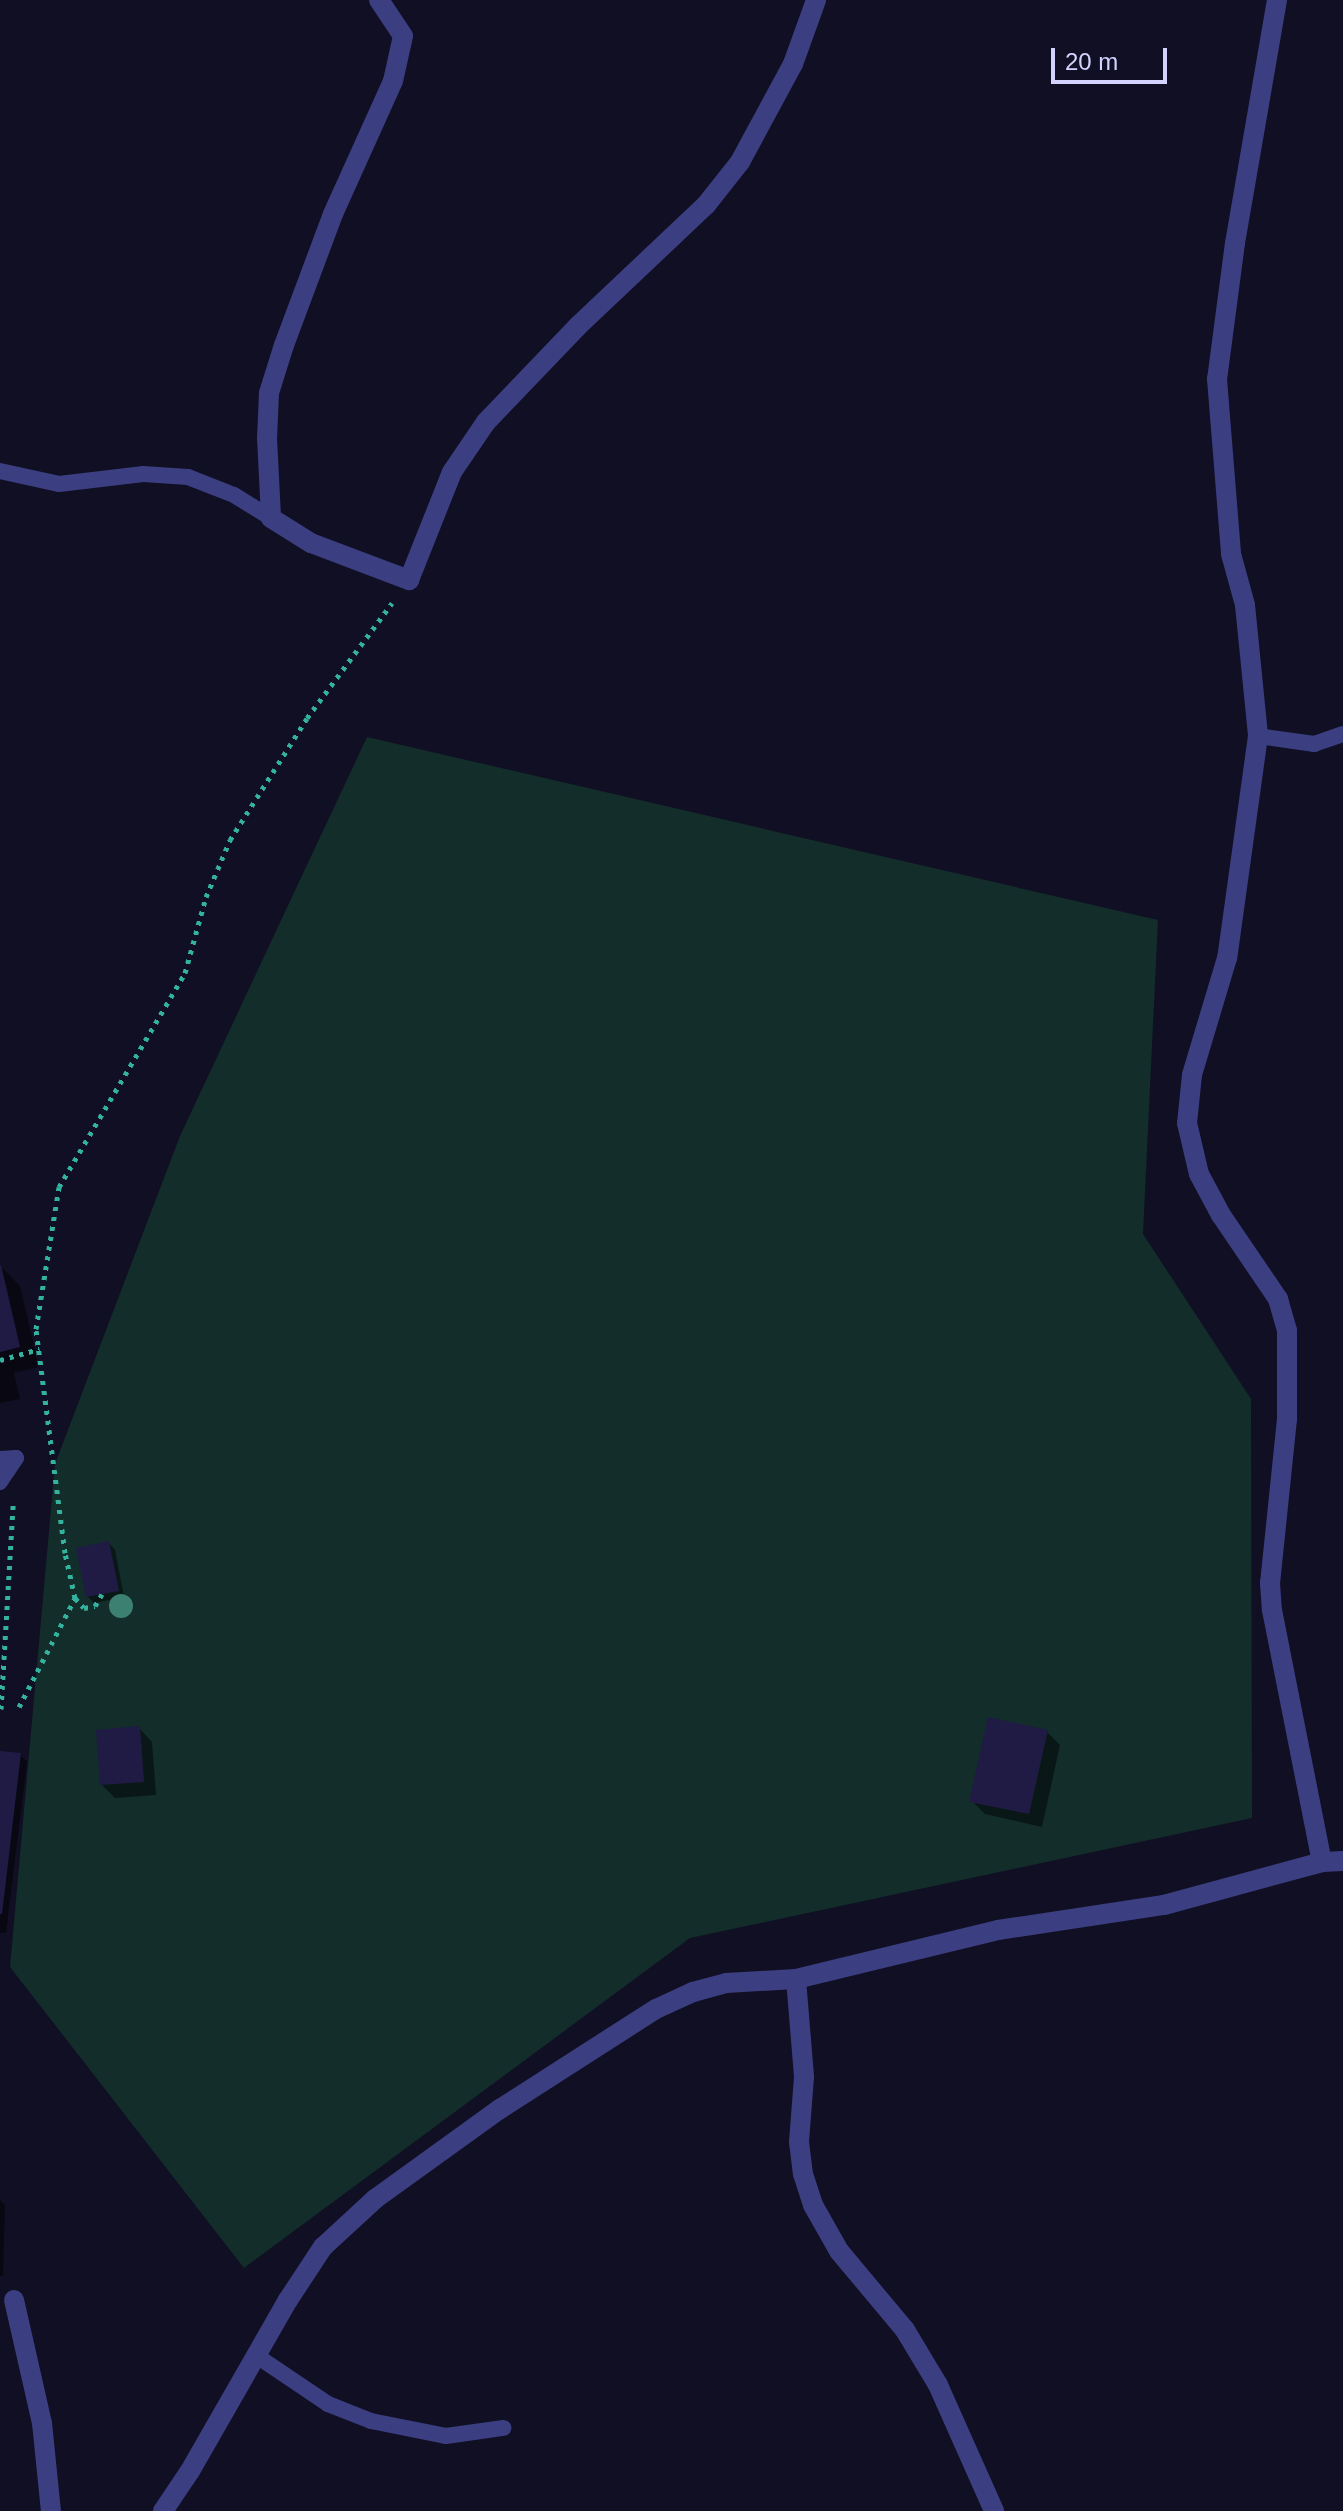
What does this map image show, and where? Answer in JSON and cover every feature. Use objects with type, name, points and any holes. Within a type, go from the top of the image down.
[{"type":"street","points":[[379,0],[403,36],[393,81],[333,214],[269,393],[267,438],[271,518],[311,543],[409,580],[452,472],[486,422],[579,325],[706,205],[740,162],[793,64],[816,0]]},
{"type":"street","points":[[1277,0],[1235,243],[1217,379],[1231,554],[1245,605],[1258,736],[1227,958],[1192,1075],[1187,1123],[1199,1174],[1221,1215],[1278,1299],[1287,1330],[1287,1419],[1271,1597],[1322,1862]]},
{"type":"street","points":[[163,2511],[323,2247],[375,2199],[500,2109],[656,2009],[693,1992],[726,1983],[796,1979],[998,1930],[1164,1905],[1322,1862],[1343,1861]]},
{"type":"street","points":[[796,1979],[804,2077],[799,2142],[803,2174],[813,2205],[839,2251],[905,2330],[938,2385],[981,2488],[994,2511]]},
{"type":"street","points":[[14,2300],[42,2423],[51,2511]]},
{"type":"lane","points":[[0,471],[59,484],[143,474],[188,477],[234,495],[271,518]]},
{"type":"lane","points":[[1258,736],[1314,744],[1343,734]]},
{"type":"lane","points":[[0,1482],[8,1459]]},
{"type":"lane","points":[[257,2356],[328,2404],[371,2421],[446,2436],[503,2428]]},
{"type":"path","points":[[102,1594],[95,1606],[84,1608],[75,1598],[65,1553],[36,1329],[59,1187],[185,973],[206,897],[230,840],[307,718],[409,580]]},
{"type":"path","points":[[0,1360],[39,1349]]},
{"type":"path","points":[[1,1709],[8,1459]]},
{"type":"path","points":[[19,1707],[75,1598]]},
{"type":"green space","points":[[367,737],[1158,920],[1143,1234],[1251,1399],[1252,1818],[690,1938],[244,2268],[10,1967],[55,1464],[180,1136]]},
{"type":"building","points":[[0,1266],[20,1347],[0,1352]]},
{"type":"building","points":[[109,1541],[119,1591],[86,1597],[76,1548]]},
{"type":"building","points":[[988,1717],[1048,1730],[1029,1814],[969,1802]]},
{"type":"building","points":[[140,1726],[144,1782],[100,1785],[96,1730]]},
{"type":"building","points":[[0,1751],[21,1753],[2,1914],[0,1914]]}]
